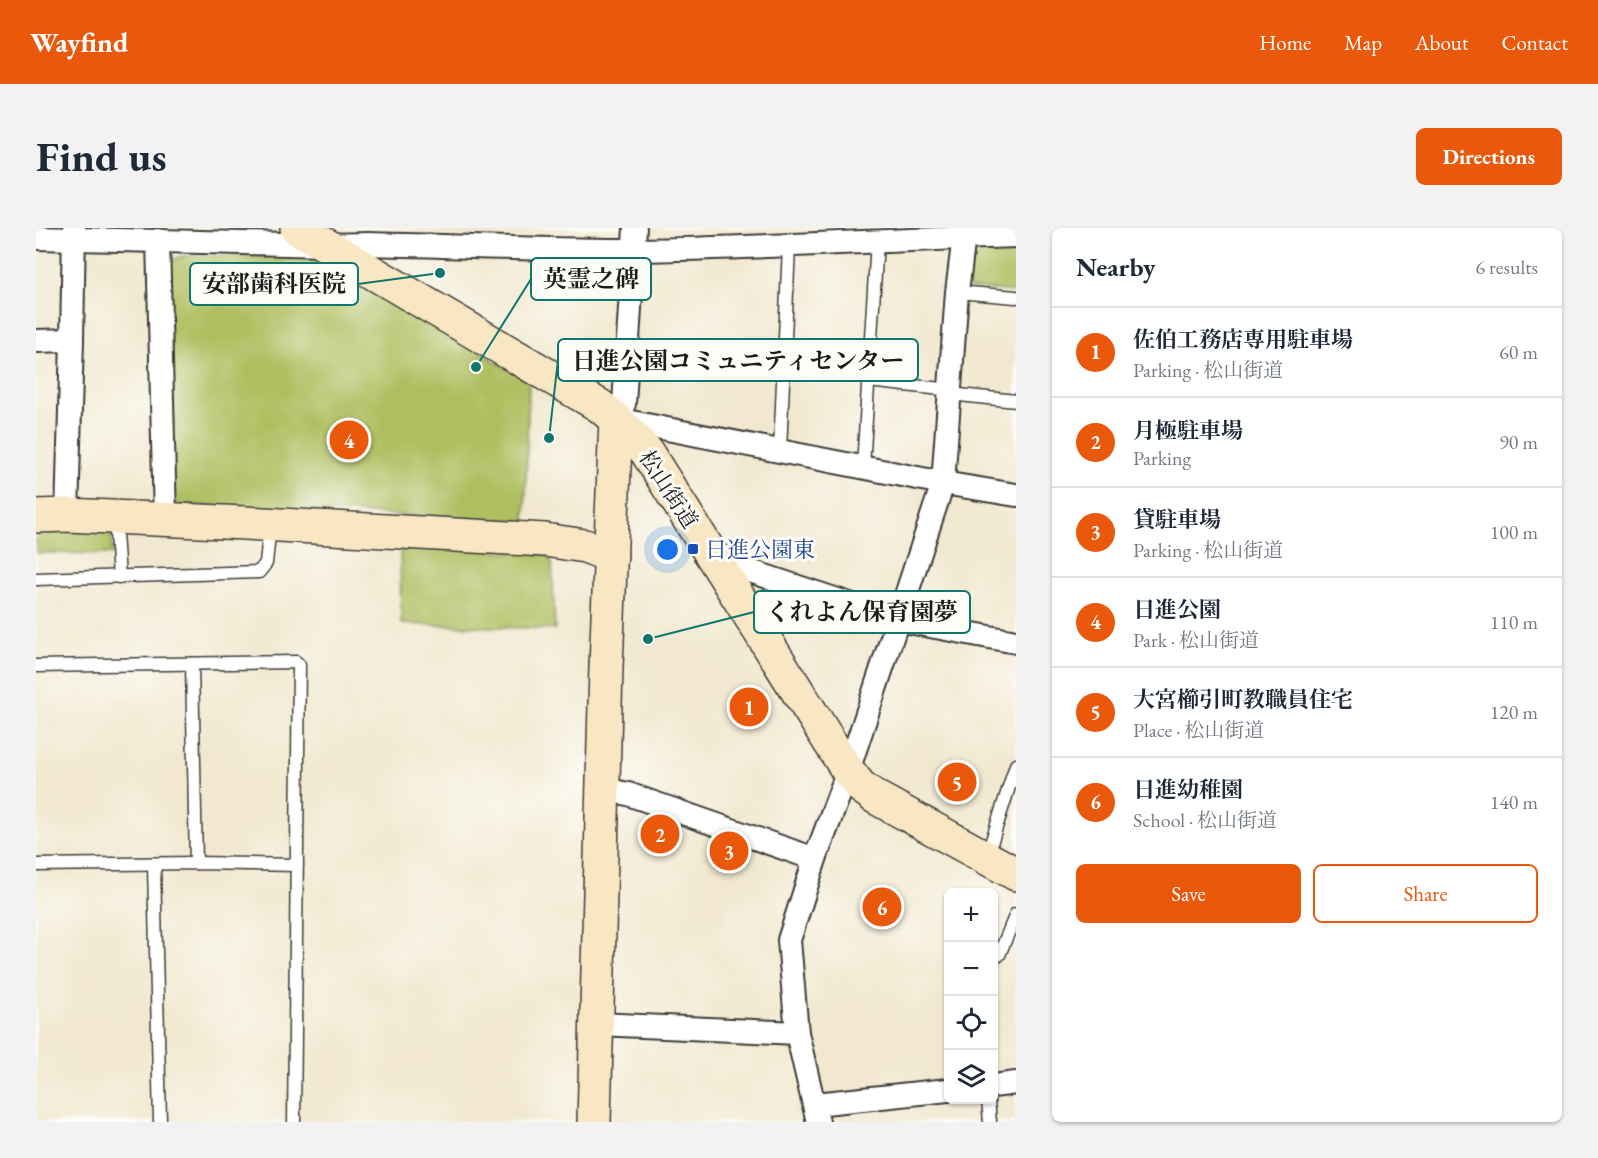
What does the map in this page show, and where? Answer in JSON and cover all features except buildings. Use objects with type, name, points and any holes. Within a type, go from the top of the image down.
[{"type":"street","name":"松山街道","points":[[297,228],[600,406],[616,419],[646,451],[848,771],[860,786],[875,797],[1016,874]]},
{"type":"street","points":[[36,238],[74,233],[158,240],[325,245],[367,236],[635,239],[789,246],[964,233],[1016,236]]},
{"type":"street","points":[[74,233],[72,340],[52,516],[270,524],[545,540],[585,546],[611,556]]},
{"type":"street","points":[[944,1091],[816,1113],[797,1033],[789,940],[944,483],[957,292],[964,233]]},
{"type":"street","points":[[594,1122],[606,668],[616,419],[624,404],[635,239]]},
{"type":"street","points":[[158,240],[165,519]]},
{"type":"street","points":[[36,341],[72,340]]},
{"type":"street","points":[[616,419],[1016,495]]},
{"type":"street","points":[[720,568],[738,567],[898,620],[1016,642]]},
{"type":"street","points":[[604,789],[628,794],[815,859]]},
{"type":"street","points":[[597,1024],[797,1033]]},
{"type":"street","points":[[998,1085],[1016,1083]]},
{"type":"lane","points":[[863,467],[877,241]]},
{"type":"lane","points":[[780,451],[789,246]]},
{"type":"lane","points":[[957,292],[1016,297]]},
{"type":"lane","points":[[784,353],[870,362]]},
{"type":"lane","points":[[868,381],[1016,401]]},
{"type":"lane","points":[[115,517],[119,577]]},
{"type":"lane","points":[[36,579],[259,573],[266,562],[270,524]]},
{"type":"lane","points":[[36,666],[296,662],[299,665],[294,1122]]},
{"type":"lane","points":[[192,664],[196,863]]},
{"type":"lane","points":[[987,857],[1016,765]]},
{"type":"lane","points":[[36,865],[196,863],[297,865]]},
{"type":"lane","points":[[154,864],[160,1122]]},
{"type":"lane","points":[[999,955],[1016,914]]},
{"type":"lane","points":[[988,1104],[990,1122]]},
{"type":"green space","points":[[1016,241],[1016,292],[968,288],[969,242]]},
{"type":"green space","points":[[181,256],[320,256],[529,381],[525,521],[179,505],[172,499],[168,263]]},
{"type":"green space","points":[[36,525],[110,525],[113,554],[36,553]]},
{"type":"green space","points":[[400,547],[545,553],[552,561],[555,629],[401,624]]},
{"type":"place","name":"安部歯科医院","points":[[440,273]]},
{"type":"place","name":"英霊之碑","points":[[476,367]]},
{"type":"place","name":"日進公園コミュニティセンター","points":[[549,438]]},
{"type":"place","name":"日進公園","points":[[349,440]]},
{"type":"place","name":"日進公園東","points":[[693,549]]},
{"type":"place","name":"くれよん保育園夢","points":[[648,639]]},
{"type":"place","name":"佐伯工務店専用駐車場","points":[[749,707]]},
{"type":"place","name":"大宮櫛引町教職員住宅","points":[[957,782]]},
{"type":"place","name":"月極駐車場","points":[[660,834]]},
{"type":"place","name":"貸駐車場","points":[[729,851]]},
{"type":"place","name":"日進幼稚園","points":[[882,907]]}]
